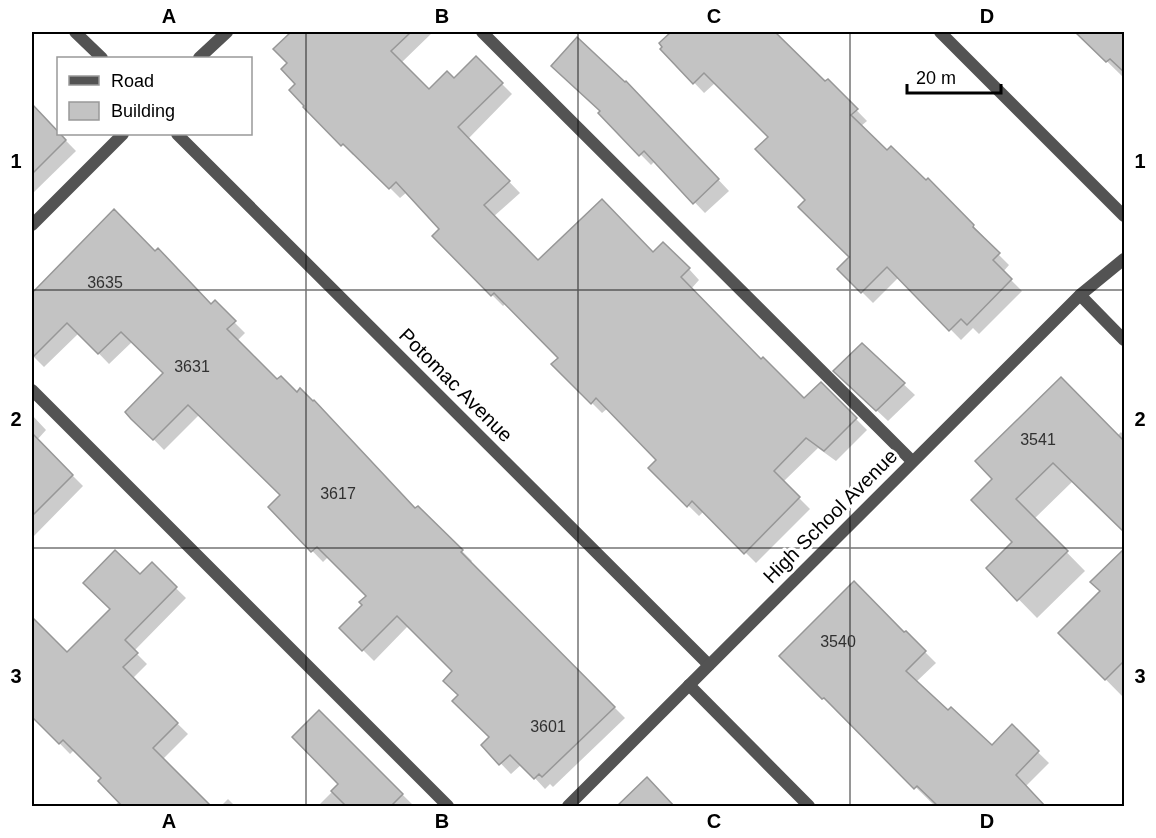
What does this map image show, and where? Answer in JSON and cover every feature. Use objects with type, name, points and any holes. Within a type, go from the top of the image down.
[{"type":"street","points":[[75,32],[101,57]]},
{"type":"street","points":[[200,57],[227,32]]},
{"type":"street","points":[[482,32],[912,461]]},
{"type":"street","points":[[940,32],[1125,216]]},
{"type":"street","points":[[32,225],[122,135]]},
{"type":"street","name":"Potomac Avenue","points":[[178,135],[709,665]]},
{"type":"street","name":"High School Avenue","points":[[568,807],[1080,295],[1125,259]]},
{"type":"street","points":[[1080,295],[1125,340]]},
{"type":"street","points":[[32,390],[448,807]]},
{"type":"street","points":[[689,685],[809,807]]},
{"type":"building","points":[[291,32],[411,32],[391,51],[429,89],[447,71],[454,78],[476,56],[503,83],[458,127],[510,181],[484,205],[538,260],[602,199],[653,252],[663,242],[690,268],[681,277],[761,359],[763,357],[804,398],[821,382],[857,418],[824,451],[806,438],[774,471],[800,497],[744,554],[692,501],[687,507],[648,468],[656,460],[596,398],[591,404],[551,364],[558,358],[494,293],[491,296],[432,236],[439,229],[396,182],[389,189],[343,144],[341,146],[303,107],[289,90],[295,84],[281,69],[287,63],[273,49]]},
{"type":"building","points":[[671,32],[775,32],[825,81],[828,79],[858,109],[851,115],[887,150],[891,146],[926,180],[928,178],[974,225],[973,227],[1000,253],[993,260],[1012,279],[967,325],[961,319],[949,331],[887,267],[861,293],[837,269],[849,257],[798,207],[805,200],[755,149],[768,137],[704,73],[693,84],[660,49],[662,47],[659,43]]},
{"type":"building","points":[[1075,32],[1125,32],[1125,73],[1110,59],[1106,62]]},
{"type":"building","points":[[577,37],[626,81],[719,179],[693,204],[644,151],[639,156],[598,113],[600,111],[551,66]]},
{"type":"building","points":[[32,104],[57,130],[57,135],[61,135],[66,140],[32,174]]},
{"type":"building","points":[[114,209],[155,251],[158,248],[211,304],[215,300],[236,321],[227,329],[277,379],[281,376],[297,392],[300,388],[314,400],[415,508],[418,506],[463,550],[461,552],[615,707],[542,777],[539,774],[534,779],[510,755],[499,765],[481,745],[489,737],[452,701],[458,695],[443,681],[452,671],[397,616],[362,651],[339,628],[362,605],[359,602],[366,596],[317,547],[311,552],[268,507],[280,495],[188,405],[153,440],[131,419],[125,412],[163,373],[121,332],[98,354],[67,323],[32,358],[32,293]]},
{"type":"building","points":[[862,343],[905,383],[876,411],[833,371]]},
{"type":"building","points":[[1061,377],[1125,442],[1125,533],[1053,463],[1016,499],[1068,551],[1017,601],[986,568],[1012,542],[971,500],[992,479],[975,461]]},
{"type":"building","points":[[32,433],[73,475],[32,516]]},
{"type":"building","points":[[1125,548],[1125,660],[1105,680],[1058,633],[1100,591],[1090,582]]},
{"type":"building","points":[[115,550],[140,574],[152,562],[177,587],[125,640],[138,653],[123,667],[178,723],[153,748],[212,807],[123,807],[98,781],[101,778],[63,740],[59,744],[32,717],[32,617],[67,652],[110,609],[83,583]]},
{"type":"building","points":[[854,581],[926,651],[906,671],[948,710],[951,707],[992,745],[1012,724],[1039,751],[1016,775],[1046,807],[939,807],[917,786],[914,789],[779,656]]},
{"type":"building","points":[[319,710],[403,794],[390,807],[347,807],[331,791],[338,784],[292,737]]},
{"type":"building","points":[[647,777],[675,807],[616,807]]}]
